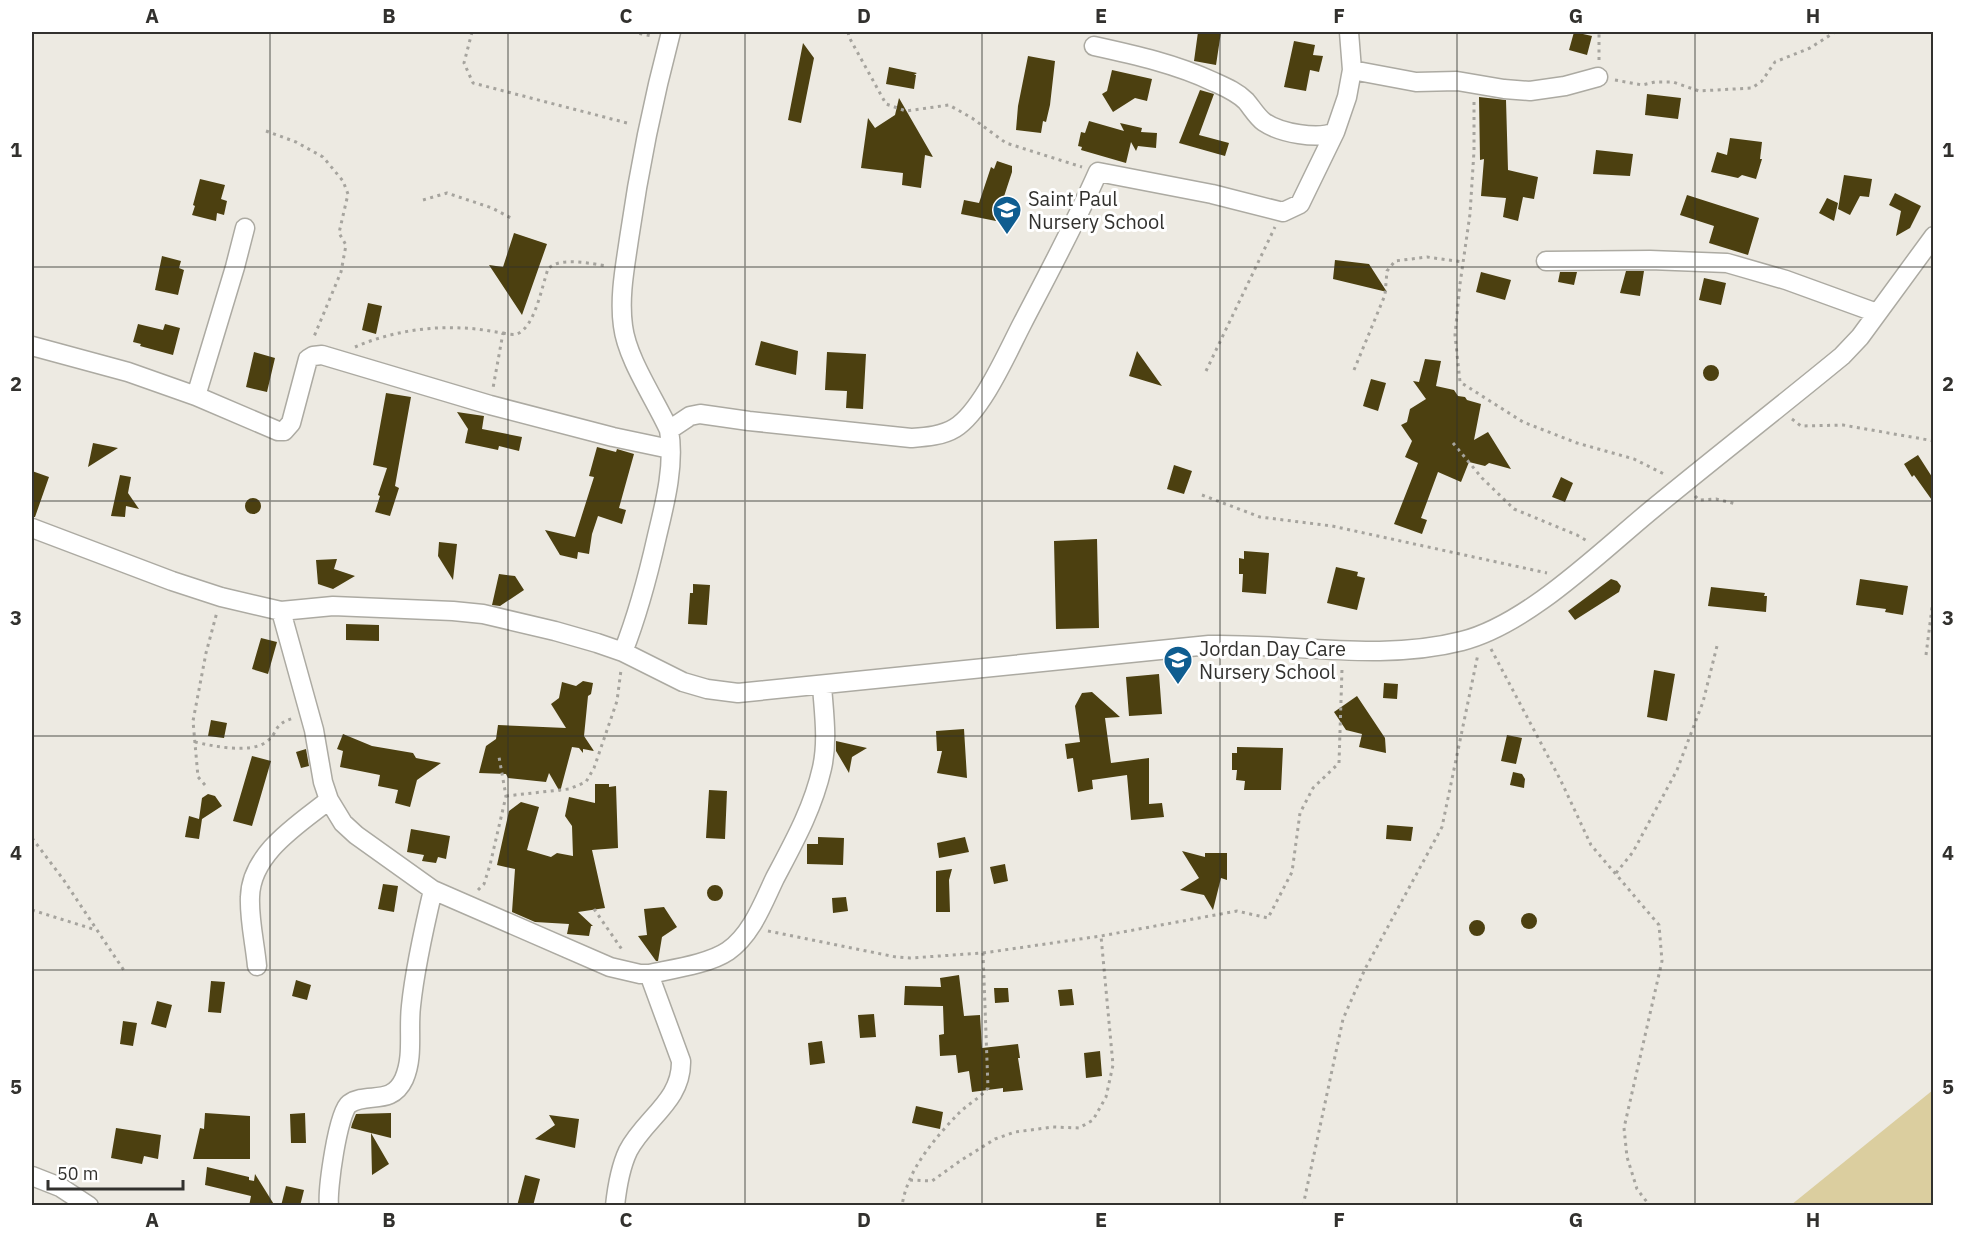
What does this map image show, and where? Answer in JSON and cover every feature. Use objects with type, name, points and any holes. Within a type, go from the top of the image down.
[{"type":"street","points":[[623,652],[646,585],[663,510],[670,449],[669,430],[630,354],[622,325],[622,302],[625,267],[648,128],[671,32]]},
{"type":"street","points":[[669,430],[690,416],[700,414],[911,438],[932,436],[954,428],[968,417],[989,385],[1062,248],[1098,172],[1212,194],[1283,212],[1300,204],[1335,132],[1347,97],[1352,70],[1349,32]]},
{"type":"street","points":[[1094,46],[1165,63],[1216,82],[1238,94],[1269,125],[1314,137],[1335,132]]},
{"type":"street","points":[[1352,70],[1416,82],[1473,82],[1504,89],[1530,91],[1565,86],[1598,77]]},
{"type":"street","points":[[196,396],[245,228]]},
{"type":"street","points":[[32,528],[221,597],[281,611],[333,606],[483,614],[555,631],[623,652],[663,673],[707,689],[738,693],[1209,645],[1248,644],[1343,650],[1417,648],[1483,635],[1533,605],[1563,583],[1842,356],[1860,337],[1934,236]]},
{"type":"street","points":[[1546,261],[1650,260],[1727,263],[1786,280],[1877,313]]},
{"type":"street","points":[[32,346],[128,372],[284,431],[291,423],[307,362],[313,356],[328,357],[490,405],[670,449]]},
{"type":"street","points":[[281,611],[329,800],[337,816],[357,835],[433,890],[610,967],[644,974],[722,955],[736,944],[750,927],[804,822],[815,794],[826,744],[822,686]]},
{"type":"street","points":[[258,966],[250,896],[255,875],[267,854],[329,800]]},
{"type":"street","points":[[329,1206],[331,1174],[343,1112],[353,1101],[382,1097],[395,1091],[404,1079],[410,1057],[410,1010],[416,967],[433,890]]},
{"type":"street","points":[[615,1206],[621,1170],[628,1152],[640,1133],[671,1097],[681,1074],[681,1061],[644,974]]},
{"type":"street","points":[[32,1176],[60,1187],[89,1206]]},
{"type":"path","points":[[472,32],[464,63],[473,83],[648,128]]},
{"type":"path","points":[[848,32],[886,104],[906,111],[949,105],[972,118],[1006,143],[1098,172]]},
{"type":"path","points":[[1599,32],[1598,77],[1642,85],[1672,82],[1699,91],[1752,88],[1762,81],[1775,62],[1810,48],[1837,32],[1862,32]]},
{"type":"path","points":[[1473,82],[1474,151],[1470,214],[1455,335],[1460,382],[1523,422],[1577,443],[1634,459],[1684,484],[1699,500],[1716,499],[1736,504]]},
{"type":"path","points":[[266,131],[296,142],[323,157],[343,182],[348,194],[339,233],[346,246],[340,272],[313,336],[313,348],[328,357],[365,342],[420,330],[460,327],[515,334],[529,322],[548,269],[555,263],[560,261],[625,267]]},
{"type":"path","points":[[423,200],[447,194],[492,208],[511,218]]},
{"type":"path","points":[[1206,370],[1283,212]]},
{"type":"path","points":[[1354,370],[1385,295],[1387,271],[1395,261],[1427,257],[1463,262]]},
{"type":"path","points":[[490,405],[502,333]]},
{"type":"path","points":[[1779,408],[1801,426],[1843,425],[1934,441]]},
{"type":"path","points":[[1453,443],[1482,478],[1514,509],[1577,535],[1603,551]]},
{"type":"path","points":[[1202,495],[1260,517],[1332,526],[1549,574],[1563,583]]},
{"type":"path","points":[[1926,655],[1934,592]]},
{"type":"path","points":[[206,785],[198,777],[192,721],[206,653],[221,597]]},
{"type":"path","points":[[1483,635],[1561,781],[1591,845],[1659,925],[1662,961],[1624,1128],[1627,1157],[1637,1189],[1650,1206]]},
{"type":"path","points":[[1303,1206],[1343,1019],[1365,969],[1442,827],[1483,635]]},
{"type":"path","points":[[1616,873],[1633,852],[1677,770],[1703,702],[1717,646]]},
{"type":"path","points":[[750,927],[910,958],[983,953],[1101,936],[1237,911],[1268,918],[1292,872],[1300,813],[1313,788],[1339,763],[1343,650]]},
{"type":"path","points":[[506,796],[569,789],[586,782],[594,768],[617,701],[623,652]]},
{"type":"path","points":[[195,742],[223,748],[248,748],[266,742],[284,720],[309,714]]},
{"type":"path","points":[[456,901],[470,898],[484,884],[490,866],[506,796],[499,757]]},
{"type":"path","points":[[32,838],[63,879],[125,972]]},
{"type":"path","points":[[594,909],[644,974]]},
{"type":"path","points":[[32,910],[96,930]]},
{"type":"path","points":[[910,1180],[932,1181],[995,1139],[1015,1132],[1053,1127],[1079,1128],[1093,1120],[1106,1098],[1113,1065],[1101,936]]},
{"type":"path","points":[[902,1206],[910,1180],[921,1160],[960,1112],[988,1089],[983,953]]},
{"type":"shaded area","points":[[1933,1090],[1933,1205],[1791,1205]]},
{"type":"building","points":[[1198,32],[1221,32],[1216,65],[1194,61]]},
{"type":"building","points":[[1574,32],[1592,36],[1587,55],[1569,50]]},
{"type":"building","points":[[1294,41],[1315,45],[1313,55],[1323,56],[1319,72],[1310,70],[1306,91],[1284,87]]},
{"type":"building","points":[[803,43],[814,58],[801,123],[788,120]]},
{"type":"building","points":[[1028,56],[1055,61],[1050,105],[1041,133],[1016,130],[1018,106]]},
{"type":"building","points":[[889,67],[917,73],[914,75],[916,75],[914,89],[886,84]]},
{"type":"building","points":[[1112,70],[1152,79],[1147,101],[1135,98],[1113,112],[1102,94],[1107,91]]},
{"type":"building","points":[[1200,90],[1214,94],[1199,135],[1229,143],[1225,156],[1179,143]]},
{"type":"building","points":[[1647,94],[1681,98],[1678,119],[1645,115]]},
{"type":"building","points":[[1479,97],[1506,100],[1508,170],[1538,177],[1534,199],[1523,197],[1518,221],[1503,217],[1506,198],[1481,196],[1484,159],[1480,160]]},
{"type":"building","points":[[899,98],[933,157],[925,155],[921,188],[902,185],[903,173],[861,168],[868,118],[875,128],[895,115]]},
{"type":"building","points":[[1089,121],[1124,131],[1120,123],[1142,128],[1141,132],[1157,133],[1156,148],[1138,146],[1136,151],[1131,142],[1126,163],[1081,150],[1082,147],[1078,146],[1081,132],[1085,133]]},
{"type":"building","points":[[1730,138],[1762,142],[1760,159],[1762,159],[1756,179],[1742,175],[1738,178],[1711,172],[1717,152],[1727,155]]},
{"type":"building","points":[[1596,150],[1633,154],[1630,176],[1593,174]]},
{"type":"building","points":[[997,161],[1012,166],[1012,172],[996,221],[961,214],[964,200],[979,203],[991,167],[994,169]]},
{"type":"building","points":[[1844,175],[1872,179],[1869,197],[1860,196],[1850,215],[1838,209]]},
{"type":"building","points":[[200,179],[225,185],[221,199],[227,201],[224,215],[217,213],[216,221],[192,215]]},
{"type":"building","points":[[1895,193],[1921,206],[1910,228],[1896,236],[1901,211],[1889,205]]},
{"type":"building","points":[[1687,195],[1759,218],[1748,255],[1709,243],[1714,226],[1680,215]]},
{"type":"building","points":[[1827,198],[1838,203],[1834,221],[1819,213]]},
{"type":"building","points":[[514,233],[547,244],[522,315],[489,265],[503,267]]},
{"type":"building","points":[[162,256],[181,261],[179,268],[184,270],[178,295],[155,290]]},
{"type":"building","points":[[1335,260],[1369,264],[1387,292],[1333,279]]},
{"type":"building","points":[[1626,271],[1644,271],[1640,296],[1620,293]]},
{"type":"building","points":[[1481,272],[1511,280],[1505,300],[1476,292]]},
{"type":"building","points":[[1560,272],[1577,272],[1574,285],[1558,282]]},
{"type":"building","points":[[1704,278],[1726,283],[1721,305],[1699,300]]},
{"type":"building","points":[[368,303],[382,306],[376,334],[362,330]]},
{"type":"building","points":[[138,324],[163,330],[165,324],[180,328],[173,355],[133,342]]},
{"type":"building","points":[[761,341],[798,351],[796,375],[755,365]]},
{"type":"building","points":[[1137,351],[1162,386],[1129,376]]},
{"type":"building","points":[[254,352],[275,358],[267,392],[246,387]]},
{"type":"building","points":[[827,352],[866,354],[863,409],[846,408],[847,391],[825,390]]},
{"type":"building","points":[[1425,359],[1441,361],[1436,386],[1454,390],[1458,396],[1481,404],[1474,440],[1488,432],[1511,469],[1489,463],[1485,466],[1469,462],[1461,482],[1438,472],[1421,518],[1427,520],[1422,534],[1394,524],[1418,463],[1405,457],[1412,441],[1401,425],[1407,422],[1410,409],[1426,399],[1413,381],[1419,382]]},
{"type":"building","points":[[1711,365],[1717,367],[1719,373],[1717,379],[1711,381],[1705,379],[1703,373],[1705,367]]},
{"type":"building","points":[[1371,379],[1386,383],[1378,411],[1363,406]]},
{"type":"building","points":[[386,393],[411,397],[395,486],[399,488],[390,516],[375,512],[387,468],[373,465]]},
{"type":"building","points":[[457,412],[484,416],[482,429],[522,437],[519,451],[499,446],[498,450],[465,443],[468,429]]},
{"type":"building","points":[[93,443],[118,448],[88,467]]},
{"type":"building","points":[[597,447],[634,454],[619,508],[626,510],[622,524],[598,516],[589,554],[578,552],[577,559],[560,555],[545,530],[575,537],[594,477],[589,476]]},
{"type":"building","points":[[1918,455],[1934,480],[1934,503],[1904,464]]},
{"type":"building","points":[[1174,465],[1192,471],[1184,494],[1167,489]]},
{"type":"building","points":[[32,471],[49,477],[35,517],[32,517]]},
{"type":"building","points":[[120,475],[131,477],[128,493],[139,509],[126,506],[125,517],[111,516]]},
{"type":"building","points":[[1561,477],[1573,483],[1565,502],[1552,497]]},
{"type":"building","points":[[253,498],[259,500],[261,506],[259,512],[253,514],[247,512],[245,506],[247,500]]},
{"type":"building","points":[[1097,539],[1099,628],[1056,629],[1054,541]]},
{"type":"building","points":[[439,542],[457,544],[453,580],[438,556]]},
{"type":"building","points":[[1244,551],[1269,553],[1266,594],[1242,592],[1243,574],[1239,574],[1239,558],[1244,559]]},
{"type":"building","points":[[337,559],[334,569],[355,576],[333,589],[318,584],[316,560]]},
{"type":"building","points":[[1336,567],[1358,572],[1357,576],[1365,578],[1357,610],[1327,603]]},
{"type":"building","points":[[499,574],[515,576],[524,590],[500,606],[492,605]]},
{"type":"building","points":[[1611,579],[1617,581],[1621,586],[1619,592],[1575,620],[1568,611]]},
{"type":"building","points":[[1860,579],[1908,586],[1903,615],[1885,612],[1886,609],[1856,605]]},
{"type":"building","points":[[693,584],[710,585],[707,625],[688,624],[690,593],[693,593]]},
{"type":"building","points":[[1711,587],[1765,593],[1764,596],[1767,596],[1766,612],[1708,606]]},
{"type":"building","points":[[346,624],[379,625],[379,641],[346,640]]},
{"type":"building","points":[[261,638],[277,642],[268,674],[252,669]]},
{"type":"building","points":[[1654,670],[1675,674],[1667,721],[1647,717]]},
{"type":"building","points":[[1159,674],[1162,714],[1129,716],[1126,677]]},
{"type":"building","points":[[583,681],[593,683],[591,694],[588,696],[584,736],[594,751],[583,749],[583,753],[579,748],[572,747],[560,792],[549,773],[546,782],[508,778],[506,774],[479,773],[486,746],[496,739],[498,725],[566,728],[551,704],[559,698],[562,682],[576,686]]},
{"type":"building","points":[[1384,683],[1398,684],[1397,699],[1383,698]]},
{"type":"building","points":[[1092,692],[1120,717],[1105,718],[1111,763],[1149,758],[1149,804],[1162,803],[1164,817],[1131,820],[1127,775],[1092,780],[1093,789],[1078,792],[1073,758],[1067,759],[1065,744],[1080,742],[1075,706],[1082,693]]},
{"type":"building","points":[[1357,696],[1385,738],[1386,753],[1359,747],[1362,734],[1346,730],[1334,712]]},
{"type":"building","points":[[211,720],[227,723],[224,738],[208,736]]},
{"type":"building","points":[[964,729],[967,778],[937,773],[942,751],[937,751],[936,731]]},
{"type":"building","points":[[343,734],[372,746],[413,753],[416,758],[441,763],[417,780],[410,807],[395,803],[398,790],[378,786],[380,775],[340,767],[343,751],[337,749]]},
{"type":"building","points":[[1507,735],[1522,738],[1516,764],[1501,761]]},
{"type":"building","points":[[836,741],[867,748],[852,757],[849,773],[836,751]]},
{"type":"building","points":[[1237,747],[1283,748],[1281,790],[1244,790],[1245,781],[1236,780],[1237,770],[1232,770],[1232,753],[1237,753]]},
{"type":"building","points":[[306,749],[309,766],[301,768],[296,752]]},
{"type":"building","points":[[252,756],[271,761],[252,826],[233,821]]},
{"type":"building","points":[[1513,772],[1522,774],[1525,779],[1524,788],[1510,785]]},
{"type":"building","points":[[595,784],[616,786],[618,848],[592,850],[605,908],[578,912],[593,926],[591,926],[589,936],[567,934],[569,924],[535,922],[512,912],[515,869],[497,865],[509,811],[521,802],[539,807],[527,850],[551,857],[557,853],[573,856],[572,826],[565,816],[569,797],[595,803]]},
{"type":"building","points":[[709,790],[727,791],[725,839],[706,838]]},
{"type":"building","points":[[208,794],[215,796],[222,806],[202,819],[199,839],[185,837],[189,816],[199,819],[202,798]]},
{"type":"building","points":[[1387,825],[1413,827],[1411,841],[1386,839]]},
{"type":"building","points":[[411,829],[450,836],[446,859],[438,857],[436,863],[422,861],[424,855],[407,852]]},
{"type":"building","points":[[818,837],[844,838],[843,865],[807,864],[807,844],[818,844]]},
{"type":"building","points":[[965,837],[969,852],[939,858],[937,843]]},
{"type":"building","points":[[1182,851],[1205,857],[1205,853],[1227,853],[1227,880],[1221,878],[1213,910],[1204,895],[1180,890],[1199,878]]},
{"type":"building","points":[[1005,864],[1008,881],[994,884],[990,867]]},
{"type":"building","points":[[952,869],[949,880],[950,912],[936,912],[936,871]]},
{"type":"building","points":[[383,884],[398,886],[394,912],[378,909]]},
{"type":"building","points":[[715,885],[723,893],[715,901],[707,893]]},
{"type":"building","points":[[846,897],[848,911],[833,913],[832,898]]},
{"type":"building","points":[[664,907],[677,927],[662,937],[658,961],[656,961],[638,936],[647,935],[644,909]]},
{"type":"building","points":[[1529,913],[1537,921],[1529,929],[1521,921]]},
{"type":"building","points":[[1477,920],[1485,928],[1477,936],[1469,928]]},
{"type":"building","points":[[959,975],[964,1016],[980,1015],[982,1048],[1018,1044],[1023,1090],[1003,1092],[1003,1088],[972,1092],[969,1071],[958,1073],[956,1055],[940,1056],[939,1035],[944,1034],[943,1006],[904,1005],[905,986],[941,987],[940,978]]},
{"type":"building","points":[[296,980],[311,985],[307,1000],[292,996]]},
{"type":"building","points":[[211,981],[225,982],[221,1013],[208,1012]]},
{"type":"building","points":[[994,988],[1008,988],[1009,1002],[995,1003]]},
{"type":"building","points":[[1072,989],[1074,1005],[1060,1006],[1058,990]]},
{"type":"building","points":[[157,1001],[172,1005],[166,1028],[151,1024]]},
{"type":"building","points":[[874,1014],[876,1037],[860,1038],[858,1015]]},
{"type":"building","points":[[123,1021],[137,1023],[133,1046],[120,1044]]},
{"type":"building","points":[[822,1041],[825,1063],[810,1065],[808,1043]]},
{"type":"building","points":[[1100,1051],[1102,1076],[1086,1078],[1084,1053]]},
{"type":"building","points":[[916,1106],[943,1112],[940,1129],[912,1123]]},
{"type":"building","points":[[205,1113],[250,1116],[250,1159],[193,1159],[200,1128],[204,1129]]},
{"type":"building","points":[[305,1113],[306,1143],[291,1143],[290,1114]]},
{"type":"building","points":[[391,1113],[391,1138],[351,1128],[356,1114]]},
{"type":"building","points":[[549,1115],[579,1119],[575,1148],[535,1139],[555,1125]]},
{"type":"building","points":[[116,1128],[161,1135],[158,1159],[144,1156],[142,1164],[111,1158]]},
{"type":"building","points":[[371,1133],[389,1164],[372,1175]]},
{"type":"building","points":[[207,1167],[249,1177],[249,1180],[254,1181],[255,1174],[275,1206],[249,1206],[251,1196],[205,1185]]},
{"type":"building","points":[[525,1175],[540,1179],[533,1206],[517,1206]]},
{"type":"building","points":[[286,1186],[304,1190],[300,1206],[281,1206]]},
{"type":"place","name":"Saint Paul Nursery School","points":[[1007,236]]},
{"type":"place","name":"Jordan Day Care Nursery School","points":[[1178,686]]}]
